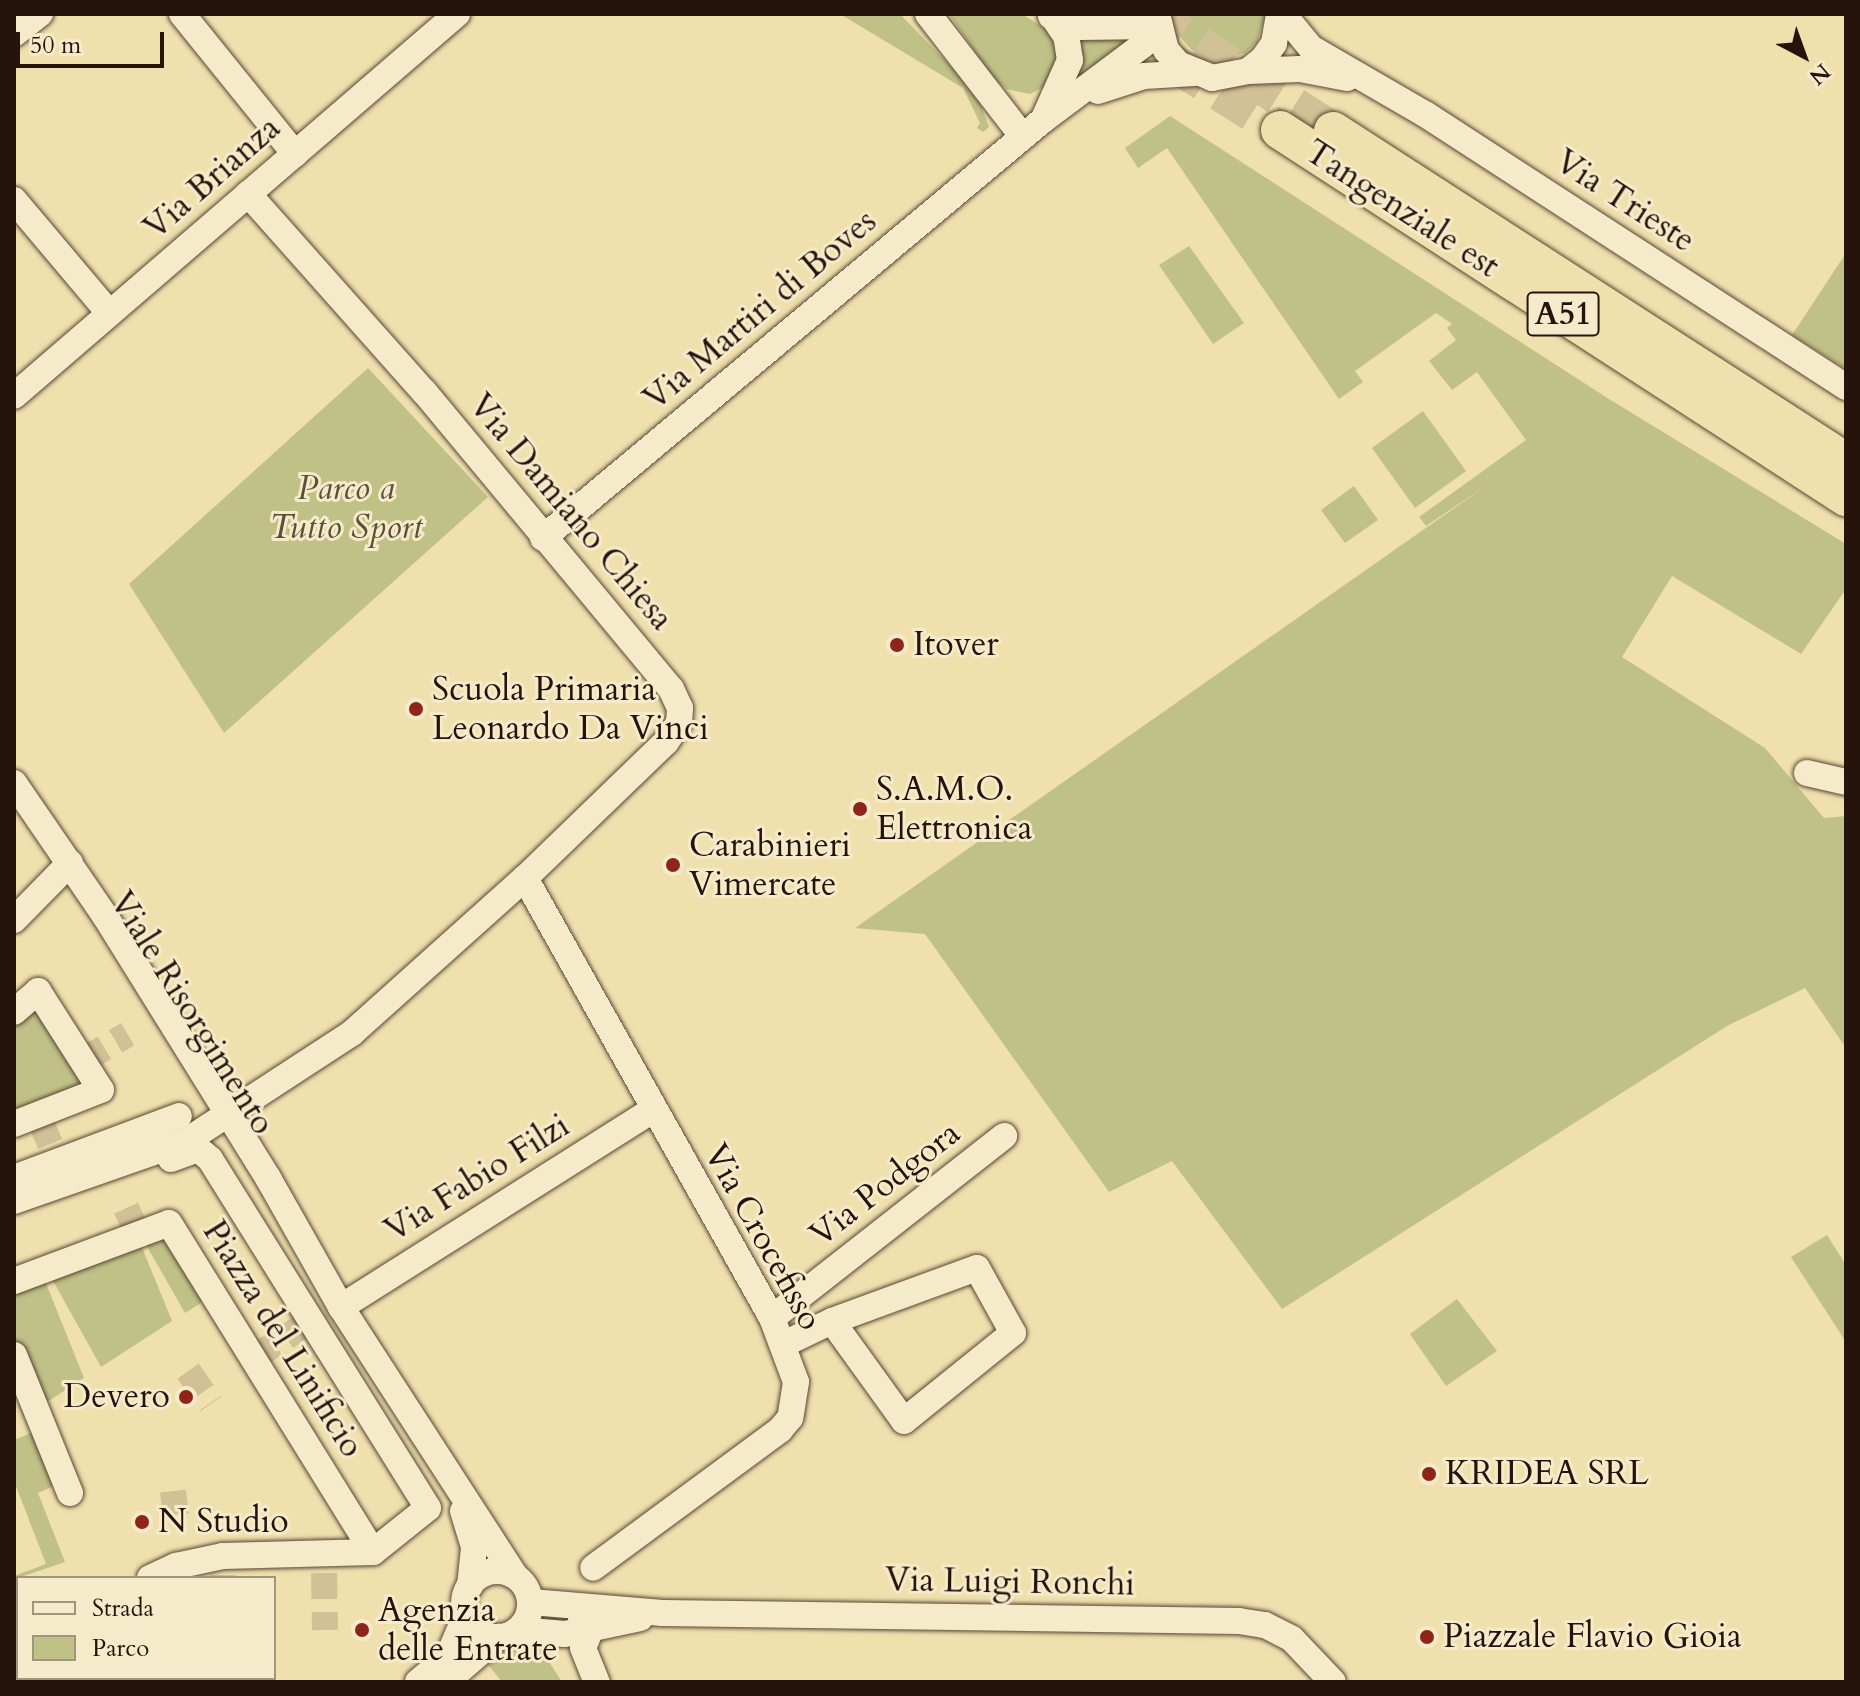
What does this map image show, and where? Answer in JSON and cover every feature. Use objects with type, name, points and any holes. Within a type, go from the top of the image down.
[{"type":"highway","name":"Tangenziale est","points":[[1280,130],[1846,497]]},
{"type":"highway","name":"Tangenziale est","points":[[1333,131],[1846,462]]},
{"type":"street","points":[[14,34],[40,14]]},
{"type":"street","points":[[182,14],[295,154]]},
{"type":"street","name":"Via Brianza","points":[[14,396],[457,14]]},
{"type":"street","points":[[928,14],[1023,137]]},
{"type":"street","name":"Via Trieste","points":[[1248,71],[1274,43],[1281,14]]},
{"type":"street","name":"Via Trieste","points":[[1281,14],[1297,37],[1363,80],[1425,114],[1846,387]]},
{"type":"street","points":[[1051,16],[1079,27],[1157,24],[1172,57],[1194,73]]},
{"type":"street","name":"Via Martiri di Boves","points":[[1043,120],[1070,60],[1066,36],[1051,16]]},
{"type":"street","name":"Via Martiri di Boves","points":[[543,538],[1043,120],[1075,99],[1157,24]]},
{"type":"street","name":"Via Trieste","points":[[1194,73],[1230,77],[1248,71],[1300,69],[1363,80]]},
{"type":"street","name":"Via Martiri di Boves","points":[[1075,99],[1144,76],[1194,73]]},
{"type":"street","name":"Via Damiano Chiesa","points":[[14,1201],[188,1140],[352,1033],[525,878],[666,742],[679,723],[680,708],[671,689],[424,392],[248,194]]},
{"type":"street","points":[[14,200],[109,313]]},
{"type":"street","points":[[1807,773],[1846,782]]},
{"type":"street","name":"Viale Risorgimento","points":[[14,783],[40,821],[51,877],[222,1115],[458,1492],[515,1576]]},
{"type":"street","points":[[14,920],[51,877]]},
{"type":"street","name":"Via Crocefisso","points":[[525,878],[651,1111],[772,1318],[796,1382],[786,1424],[593,1568]]},
{"type":"street","points":[[14,1012],[38,991],[101,1090],[30,1119]]},
{"type":"street","name":"Via Fabio Filzi","points":[[341,1307],[651,1111]]},
{"type":"street","points":[[14,1178],[56,1158],[179,1116]]},
{"type":"street","name":"Via Podgora","points":[[772,1318],[1004,1136]]},
{"type":"street","points":[[14,1220],[117,1184],[198,1149],[210,1159],[428,1508],[373,1552],[325,1563],[176,1566],[154,1576]]},
{"type":"street","name":"Piazza del Linificio","points":[[14,1281],[169,1223],[373,1552]]},
{"type":"street","points":[[784,1344],[832,1321],[977,1268],[1013,1333],[904,1421],[832,1321]]},
{"type":"street","points":[[14,1355],[70,1493]]},
{"type":"street","name":"Viale Risorgimento","points":[[458,1492],[474,1548],[470,1586]]},
{"type":"street","points":[[418,1682],[448,1657],[466,1615],[470,1586],[485,1573],[515,1576],[531,1602],[508,1634],[446,1682]]},
{"type":"street","name":"Via Luigi Ronchi","points":[[531,1602],[565,1608],[663,1613],[1239,1621],[1265,1625],[1292,1639],[1333,1682]]},
{"type":"street","points":[[565,1608],[590,1631],[583,1648],[597,1682]]},
{"type":"street","name":"Via Luigi Ronchi","points":[[508,1634],[590,1631],[663,1613]]},
{"type":"street","points":[[466,1615],[478,1631],[508,1634]]},
{"type":"green space","points":[[840,14],[900,14],[956,72],[980,103],[989,127],[983,132],[977,128],[980,123],[963,88]]},
{"type":"green space","points":[[949,14],[1022,14],[1041,26],[1051,34],[1061,59],[1052,83],[1030,94],[1007,89],[994,79]]},
{"type":"green space","points":[[1175,14],[1266,14],[1257,42],[1245,53],[1221,60],[1192,50],[1182,39]]},
{"type":"green space","points":[[1140,34],[1077,79],[1074,79],[1076,38]]},
{"type":"green space","points":[[1170,116],[1609,399],[1846,544],[1846,589],[1801,654],[1672,576],[1622,657],[1765,748],[1824,818],[1846,816],[1846,1048],[1805,988],[1727,1026],[1282,1309],[1172,1161],[1109,1192],[925,934],[855,928],[1490,483],[1426,526],[1419,517],[1526,440],[1477,372],[1452,390],[1429,361],[1456,340],[1447,328],[1452,324],[1436,313],[1355,371],[1363,382],[1339,399],[1167,148],[1138,168],[1125,148]]},
{"type":"green space","points":[[1189,246],[1244,323],[1213,344],[1159,265]]},
{"type":"green space","points":[[1846,253],[1846,369],[1792,335]]},
{"type":"green space","name":"Parco a Tutto Sport","points":[[368,368],[488,497],[224,733],[129,584]]},
{"type":"green space","points":[[1423,411],[1466,471],[1415,508],[1372,448]]},
{"type":"green space","points":[[1354,486],[1378,520],[1345,543],[1321,510]]},
{"type":"green space","points":[[35,1002],[86,1086],[14,1116],[14,1021]]},
{"type":"green space","points":[[166,1235],[207,1299],[185,1313],[145,1243]]},
{"type":"green space","points":[[1827,1235],[1846,1265],[1846,1342],[1791,1257]]},
{"type":"green space","points":[[141,1245],[172,1321],[101,1367],[52,1279]]},
{"type":"green space","points":[[45,1281],[84,1378],[41,1406],[14,1337],[14,1293]]},
{"type":"green space","points":[[1457,1299],[1497,1351],[1446,1386],[1410,1334]]},
{"type":"green space","points":[[36,1431],[56,1485],[38,1493],[65,1562],[16,1576],[16,1588],[14,1576],[46,1564],[14,1481],[14,1440]]},
{"type":"green space","points":[[524,1641],[539,1646],[562,1682],[502,1682],[486,1662]]},
{"type":"tunnel","points":[[1150,14],[1333,131]]},
{"type":"tunnel","points":[[1172,62],[1280,130]]},
{"type":"tunnel","points":[[82,1061],[128,1034]]},
{"type":"tunnel","points":[[40,1120],[55,1155]]},
{"type":"tunnel","points":[[126,1208],[134,1225]]},
{"type":"tunnel","points":[[253,1358],[311,1321]]},
{"type":"tunnel","points":[[188,1371],[211,1404]]},
{"type":"tunnel","points":[[173,1491],[176,1515]]},
{"type":"tunnel","points":[[324,1573],[325,1630]]},
{"type":"place","name":"Itover","points":[[897,645]]},
{"type":"place","name":"Scuola Primaria Leonardo Da Vinci","points":[[416,709]]},
{"type":"place","name":"S.A.M.O. Elettronica","points":[[860,809]]},
{"type":"place","name":"Carabinieri Vimercate","points":[[673,865]]},
{"type":"place","name":"Devero","points":[[186,1397]]},
{"type":"place","name":"KRIDEA SRL","points":[[1429,1474]]},
{"type":"place","name":"N Studio","points":[[142,1522]]},
{"type":"place","name":"Agenzia delle Entrate","points":[[362,1630]]},
{"type":"place","name":"Piazzale Flavio Gioia","points":[[1427,1637]]}]
